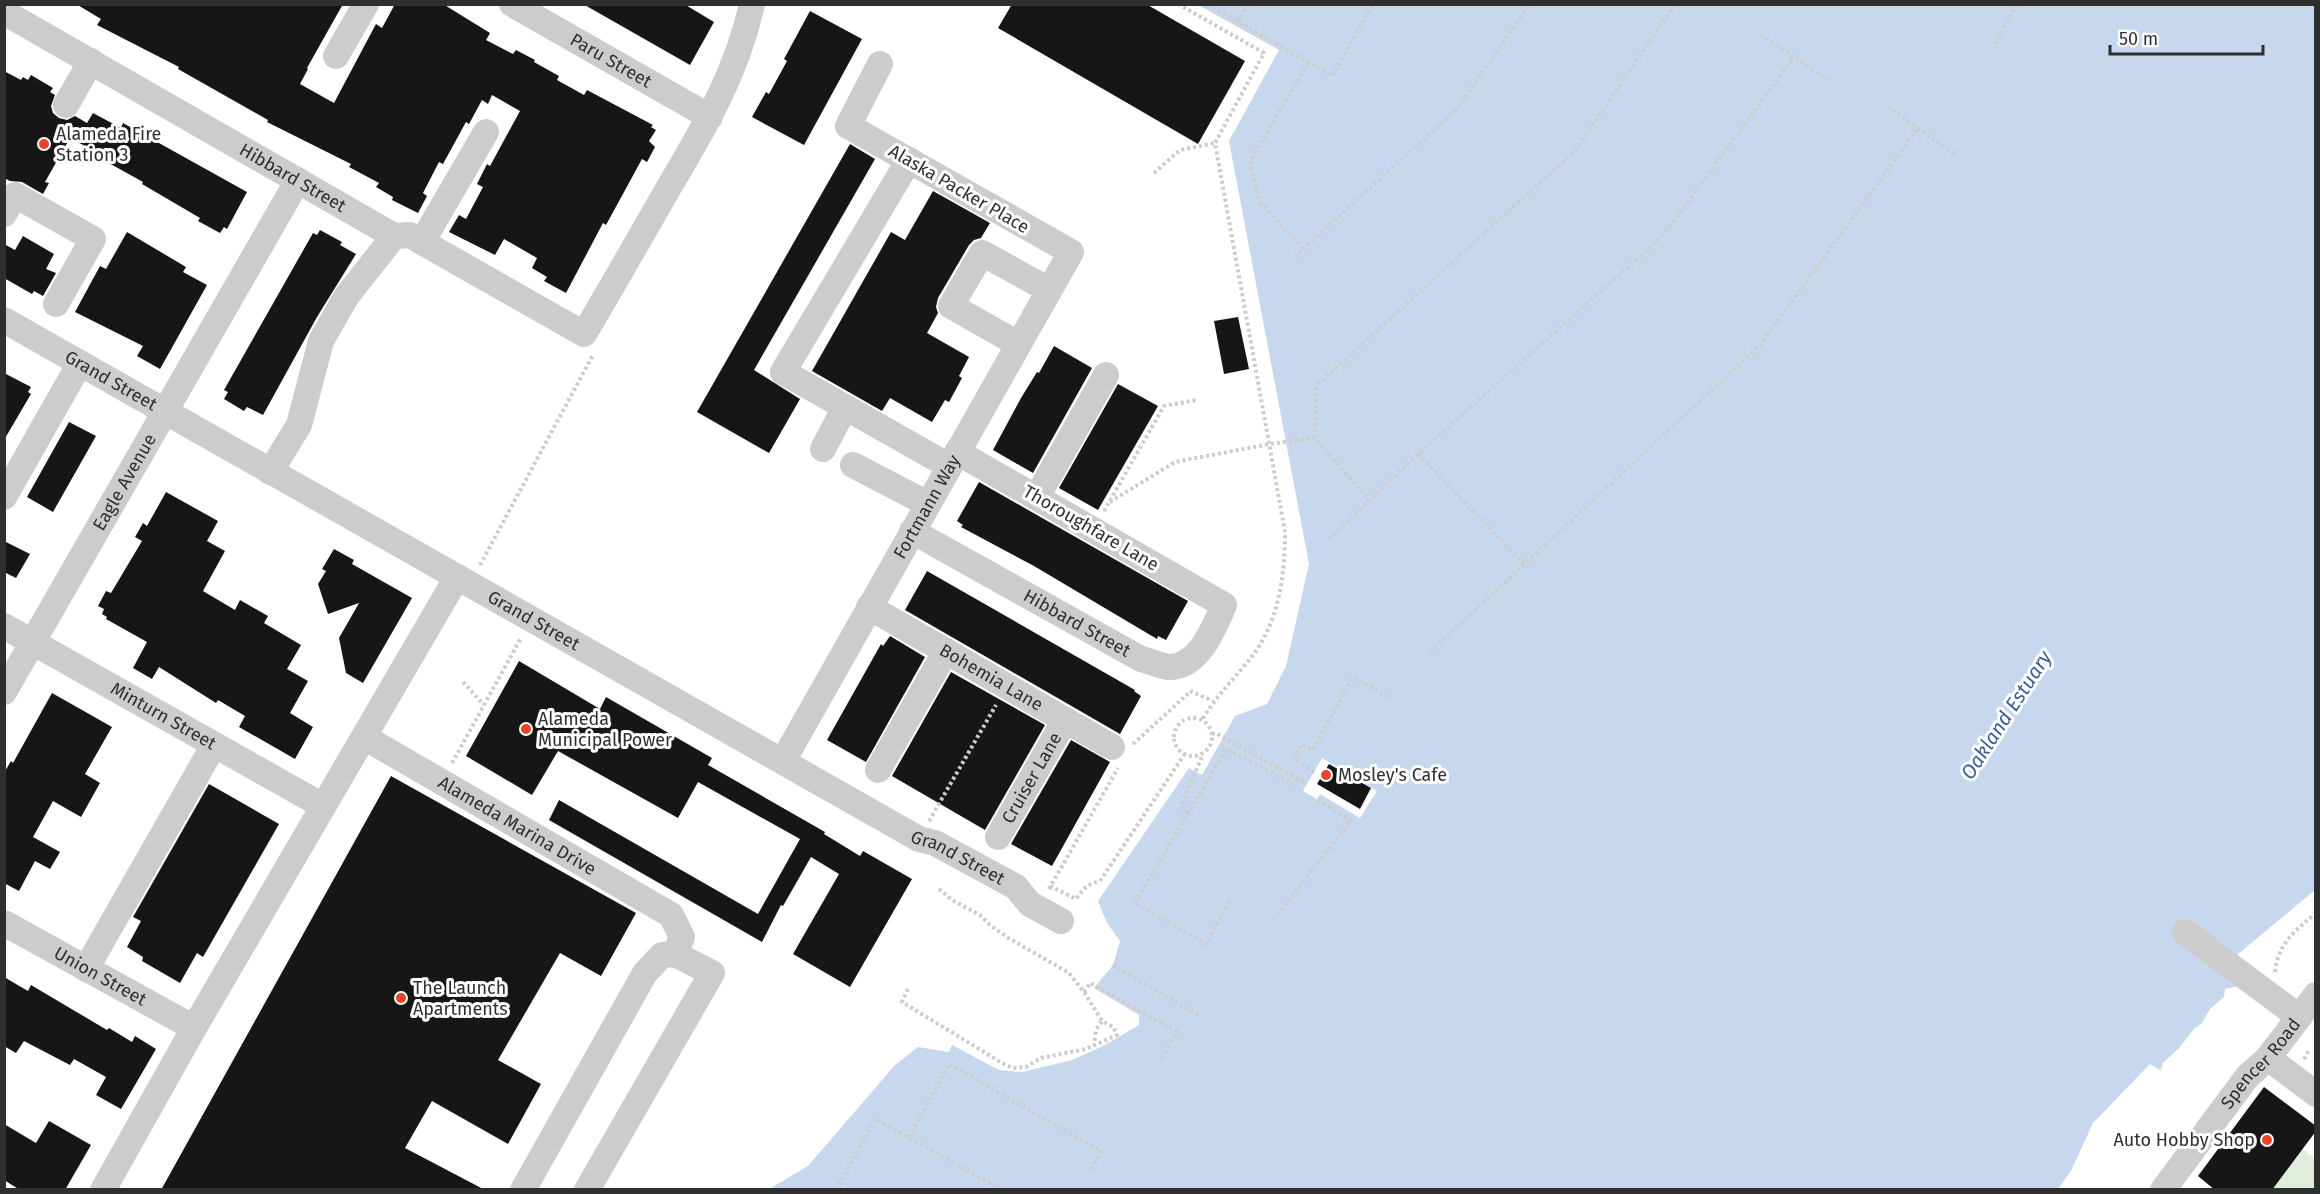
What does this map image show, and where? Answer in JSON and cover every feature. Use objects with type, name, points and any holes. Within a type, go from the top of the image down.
[{"type":"street","points":[[336,56],[366,4]]},
{"type":"street","name":"Paru Street","points":[[512,4],[710,117]]},
{"type":"street","points":[[710,117],[734,68],[752,4]]},
{"type":"street","name":"Hibbard Street","points":[[7,13],[394,236],[410,235],[584,334],[710,117]]},
{"type":"street","points":[[66,105],[91,62]]},
{"type":"street","name":"Alaska Packer Place","points":[[880,64],[848,126],[1071,252]]},
{"type":"street","points":[[422,242],[486,132]]},
{"type":"street","name":"Thoroughfare Lane","points":[[909,160],[783,372],[845,407],[1037,498],[1224,605],[1214,629],[1199,651],[1183,665]]},
{"type":"street","name":"Eagle Avenue","points":[[4,692],[298,180]]},
{"type":"street","points":[[4,214],[15,195],[93,239],[56,304]]},
{"type":"street","points":[[270,472],[299,425],[321,341],[346,297],[394,236]]},
{"type":"street","name":"Fortmann Way","points":[[783,761],[1071,252]]},
{"type":"street","points":[[1018,344],[951,306],[982,253],[1049,290]]},
{"type":"street","name":"Grand Street","points":[[4,320],[919,839],[935,843],[1016,887],[1030,904],[1044,897],[1061,921]]},
{"type":"street","points":[[4,497],[80,363]]},
{"type":"street","points":[[1037,498],[1106,375]]},
{"type":"street","points":[[824,449],[845,407]]},
{"type":"street","points":[[853,465],[928,504]]},
{"type":"street","name":"Hibbard Street","points":[[912,531],[1141,658],[1168,667],[1183,665]]},
{"type":"street","points":[[103,1190],[194,1028],[457,577]]},
{"type":"street","name":"Bohemia Lane","points":[[869,607],[1121,752]]},
{"type":"street","name":"Minturn Street","points":[[4,626],[323,806]]},
{"type":"street","points":[[878,770],[946,651]]},
{"type":"street","name":"Cruiser Lane","points":[[998,837],[1065,720]]},
{"type":"street","name":"Alameda Marina Drive","points":[[364,737],[671,915],[682,937],[675,954]]},
{"type":"street","points":[[86,969],[214,744]]},
{"type":"street","name":"Union Street","points":[[4,923],[194,1028]]},
{"type":"street","points":[[2186,932],[2299,1017]]},
{"type":"street","points":[[523,1190],[645,973],[662,955],[675,954],[712,973],[587,1190]]},
{"type":"street","name":"Spencer Road","points":[[2163,1190],[2247,1077],[2268,1058],[2316,995]]},
{"type":"street","points":[[2268,1058],[2316,1094]]},
{"type":"path","points":[[1178,4],[1264,53],[1215,144],[1285,532],[1285,554],[1277,606],[1268,632],[1254,653],[1213,701],[1202,720]]},
{"type":"path","points":[[1208,4],[1332,76],[1373,4]]},
{"type":"path","points":[[1239,22],[1248,4]]},
{"type":"path","points":[[1295,257],[1456,110],[1530,4]]},
{"type":"path","points":[[1995,44],[2017,4]]},
{"type":"path","points":[[1369,500],[1315,438],[1316,386],[1574,152],[1674,6]]},
{"type":"path","points":[[1761,35],[1828,80]]},
{"type":"path","points":[[1329,539],[1418,454],[1662,237],[1794,57]]},
{"type":"path","points":[[1303,249],[1260,202],[1250,161],[1308,63]]},
{"type":"path","points":[[1888,106],[1957,156]]},
{"type":"path","points":[[1430,652],[1760,345],[1918,128]]},
{"type":"path","points":[[1154,172],[1180,150],[1215,144]]},
{"type":"path","points":[[1094,530],[1164,406],[1197,400]]},
{"type":"path","points":[[1110,502],[1175,462],[1315,438]]},
{"type":"path","points":[[1418,454],[1524,564]]},
{"type":"path","points":[[441,781],[532,619]]},
{"type":"path","points":[[1183,665],[1190,692]]},
{"type":"path","points":[[1314,771],[1294,759],[1302,744],[1312,750],[1353,677],[1390,698]]},
{"type":"path","points":[[463,682],[484,705]]},
{"type":"path","points":[[919,839],[1006,686]]},
{"type":"path","points":[[1190,692],[1213,701]]},
{"type":"path","points":[[1184,755],[1100,881],[1083,888],[1077,899],[1044,897],[1121,752],[1190,692]]},
{"type":"path","points":[[1188,813],[1181,806],[1204,753],[1208,749],[1212,734],[1209,726],[1202,720],[1189,718],[1183,721],[1175,731],[1174,743],[1184,755],[1204,753]]},
{"type":"path","points":[[1212,734],[1216,733],[1307,784]]},
{"type":"path","points":[[1230,901],[1206,944],[1135,903],[1226,749],[1297,786]]},
{"type":"path","points":[[1273,920],[1351,821],[1317,799]]},
{"type":"path","points":[[908,989],[902,1002],[1013,1068],[1026,1067],[1041,1058],[1094,1046],[1118,1035],[1113,1027],[1102,1021],[1069,973],[1010,939],[980,915],[939,890]]},
{"type":"path","points":[[2272,997],[2280,950],[2284,943],[2316,913]]},
{"type":"path","points":[[1113,965],[1200,1016]]},
{"type":"path","points":[[1084,992],[1090,983],[1177,1032],[1160,1061]]},
{"type":"path","points":[[1094,1046],[1096,1030],[1102,1021]]},
{"type":"path","points":[[2304,1059],[2309,1050]]},
{"type":"path","points":[[909,1137],[949,1064],[1101,1151],[1091,1170]]},
{"type":"path","points":[[836,1190],[876,1119],[1002,1190]]},
{"type":"green space","points":[[2302,1149],[2315,1158],[2315,1189],[2272,1190]]},
{"type":"water","name":"Oakland Estuary","points":[[1198,5],[2315,5],[2315,890],[2232,959],[2243,985],[2225,989],[2224,997],[2210,1009],[2202,1023],[2163,1063],[2159,1075],[2146,1080],[2098,1130],[2063,1189],[746,1190],[761,1181],[926,1031],[999,1070],[1022,1072],[1072,1060],[1103,1046],[1139,1025],[1139,1015],[1094,988],[1113,965],[1120,941],[1107,923],[1098,901],[1189,768],[1202,775],[1235,716],[1267,704],[1286,666],[1309,564],[1229,141],[1279,50]]},
{"type":"pier","points":[[1322,758],[1377,791],[1360,818],[1320,794],[1317,799],[1303,791]]},
{"type":"pier","points":[[926,1028],[953,1042],[949,1052],[918,1047],[895,1065],[808,1166],[769,1189],[743,1190],[759,1178],[908,1039]]},
{"type":"pier","points":[[2150,1064],[2160,1070],[2161,1077],[2148,1082],[2121,1118],[2100,1132],[2067,1190],[2058,1189],[2071,1171],[2093,1123]]},
{"type":"building","points":[[76,4],[343,4],[300,84],[334,103],[376,24],[382,28],[395,4],[443,4],[490,33],[486,40],[513,54],[516,50],[559,76],[557,80],[584,95],[587,90],[653,125],[651,127],[656,130],[649,141],[655,147],[647,162],[642,159],[606,225],[603,223],[566,293],[544,281],[547,277],[532,268],[537,258],[504,239],[495,255],[449,232],[459,215],[466,219],[483,187],[477,184],[487,164],[490,166],[520,111],[492,95],[488,104],[482,100],[469,124],[466,122],[443,164],[439,162],[423,193],[427,196],[418,213],[392,200],[393,197],[376,187],[379,183],[349,167],[351,164],[267,122],[268,120],[178,69],[179,67],[97,25],[101,19]]},
{"type":"building","points":[[583,4],[684,4],[714,22],[690,65]]},
{"type":"building","points":[[1012,4],[1146,4],[1245,61],[1198,144],[998,28]]},
{"type":"building","points":[[810,11],[862,39],[804,145],[752,117],[766,92],[769,94],[787,61],[784,59]]},
{"type":"building","points":[[4,71],[21,80],[23,77],[28,80],[31,75],[53,88],[50,92],[55,95],[51,106],[53,113],[59,118],[67,120],[75,116],[87,123],[93,113],[121,128],[123,123],[247,192],[227,229],[224,227],[220,233],[198,221],[200,218],[98,157],[100,154],[70,138],[45,182],[49,183],[43,194],[22,182],[4,178]]},
{"type":"building","points":[[850,144],[875,159],[754,370],[800,399],[769,453],[697,412]]},
{"type":"building","points":[[933,191],[990,223],[981,238],[969,245],[938,298],[936,307],[938,313],[927,333],[969,357],[959,376],[962,378],[949,402],[945,400],[932,422],[890,398],[882,411],[812,371],[891,232],[905,240]]},
{"type":"building","points":[[320,230],[342,242],[340,245],[356,254],[317,317],[263,415],[247,407],[244,411],[224,399],[228,392],[224,390],[313,233],[317,235]]},
{"type":"building","points":[[127,232],[186,267],[183,272],[207,285],[160,369],[137,356],[143,346],[75,312],[100,266],[106,269]]},
{"type":"building","points":[[23,236],[54,254],[46,269],[56,273],[43,296],[34,291],[32,294],[4,278],[4,244],[15,250]]},
{"type":"building","points":[[1238,317],[1249,369],[1224,374],[1214,321]]},
{"type":"building","points":[[1054,346],[1092,368],[1033,473],[993,450],[1021,398],[1037,372],[1039,373]]},
{"type":"building","points":[[4,373],[31,387],[28,392],[31,394],[4,440]]},
{"type":"building","points":[[1118,384],[1158,406],[1098,510],[1059,488]]},
{"type":"building","points":[[69,422],[96,436],[53,512],[27,497]]},
{"type":"building","points":[[979,482],[1188,601],[1166,640],[1158,636],[1157,639],[1034,566],[961,527],[963,525],[957,521]]},
{"type":"building","points":[[166,492],[218,521],[207,541],[225,551],[203,591],[235,610],[240,600],[268,616],[264,623],[301,645],[287,669],[308,681],[290,713],[313,727],[295,759],[239,727],[245,716],[218,700],[216,703],[159,667],[152,679],[133,668],[147,642],[106,619],[107,617],[102,614],[104,609],[98,606],[106,591],[111,593],[142,541],[135,537],[143,523],[147,526]]},
{"type":"building","points":[[4,541],[30,554],[16,578],[4,572]]},
{"type":"building","points":[[334,549],[354,560],[352,564],[412,598],[363,683],[346,673],[339,638],[359,603],[328,614],[318,584],[326,571],[322,569]]},
{"type":"building","points":[[927,571],[1135,690],[1141,696],[1120,734],[905,610]]},
{"type":"building","points":[[890,636],[925,657],[866,762],[827,740],[881,644],[883,646]]},
{"type":"building","points":[[519,661],[600,709],[606,697],[712,758],[708,765],[825,832],[824,834],[860,856],[863,851],[912,879],[850,987],[793,954],[839,874],[811,857],[783,906],[781,905],[762,942],[549,820],[559,800],[758,914],[800,839],[698,782],[678,818],[558,751],[532,795],[466,756]]},
{"type":"building","points":[[951,672],[1045,725],[985,830],[892,776]]},
{"type":"building","points":[[52,693],[112,727],[85,774],[100,783],[81,817],[53,801],[33,837],[60,852],[50,869],[35,861],[19,891],[4,883],[4,773],[11,761],[13,763]]},
{"type":"building","points":[[1071,740],[1110,762],[1052,866],[1011,844]]},
{"type":"building","points":[[1329,764],[1371,788],[1360,809],[1317,784]]},
{"type":"building","name":"The Launch Apartments","points":[[391,776],[636,913],[601,976],[560,953],[498,1060],[541,1084],[508,1144],[432,1101],[405,1148],[485,1190],[161,1190]]},
{"type":"building","points":[[209,784],[279,824],[203,957],[197,953],[180,983],[142,961],[143,957],[127,947],[141,921],[133,917]]},
{"type":"building","points":[[4,977],[28,991],[31,985],[107,1030],[109,1028],[132,1042],[135,1036],[156,1049],[121,1109],[96,1095],[106,1077],[74,1059],[70,1065],[24,1041],[16,1053],[4,1046]]},
{"type":"building","name":"Auto Hobby Shop","points":[[2264,1087],[2316,1126],[2316,1131],[2272,1190],[2215,1190],[2198,1176]]},
{"type":"building","points":[[49,1121],[91,1145],[65,1190],[20,1190],[4,1180],[4,1124],[36,1143]]},
{"type":"place","name":"Alameda Fire Station 3","points":[[44,144]]},
{"type":"place","name":"Alameda Municipal Power","points":[[526,729]]},
{"type":"place","name":"Mosley's Cafe","points":[[1326,775]]},
{"type":"place","name":"The Launch Apartments","points":[[401,998]]},
{"type":"place","name":"Auto Hobby Shop","points":[[2267,1140]]}]
